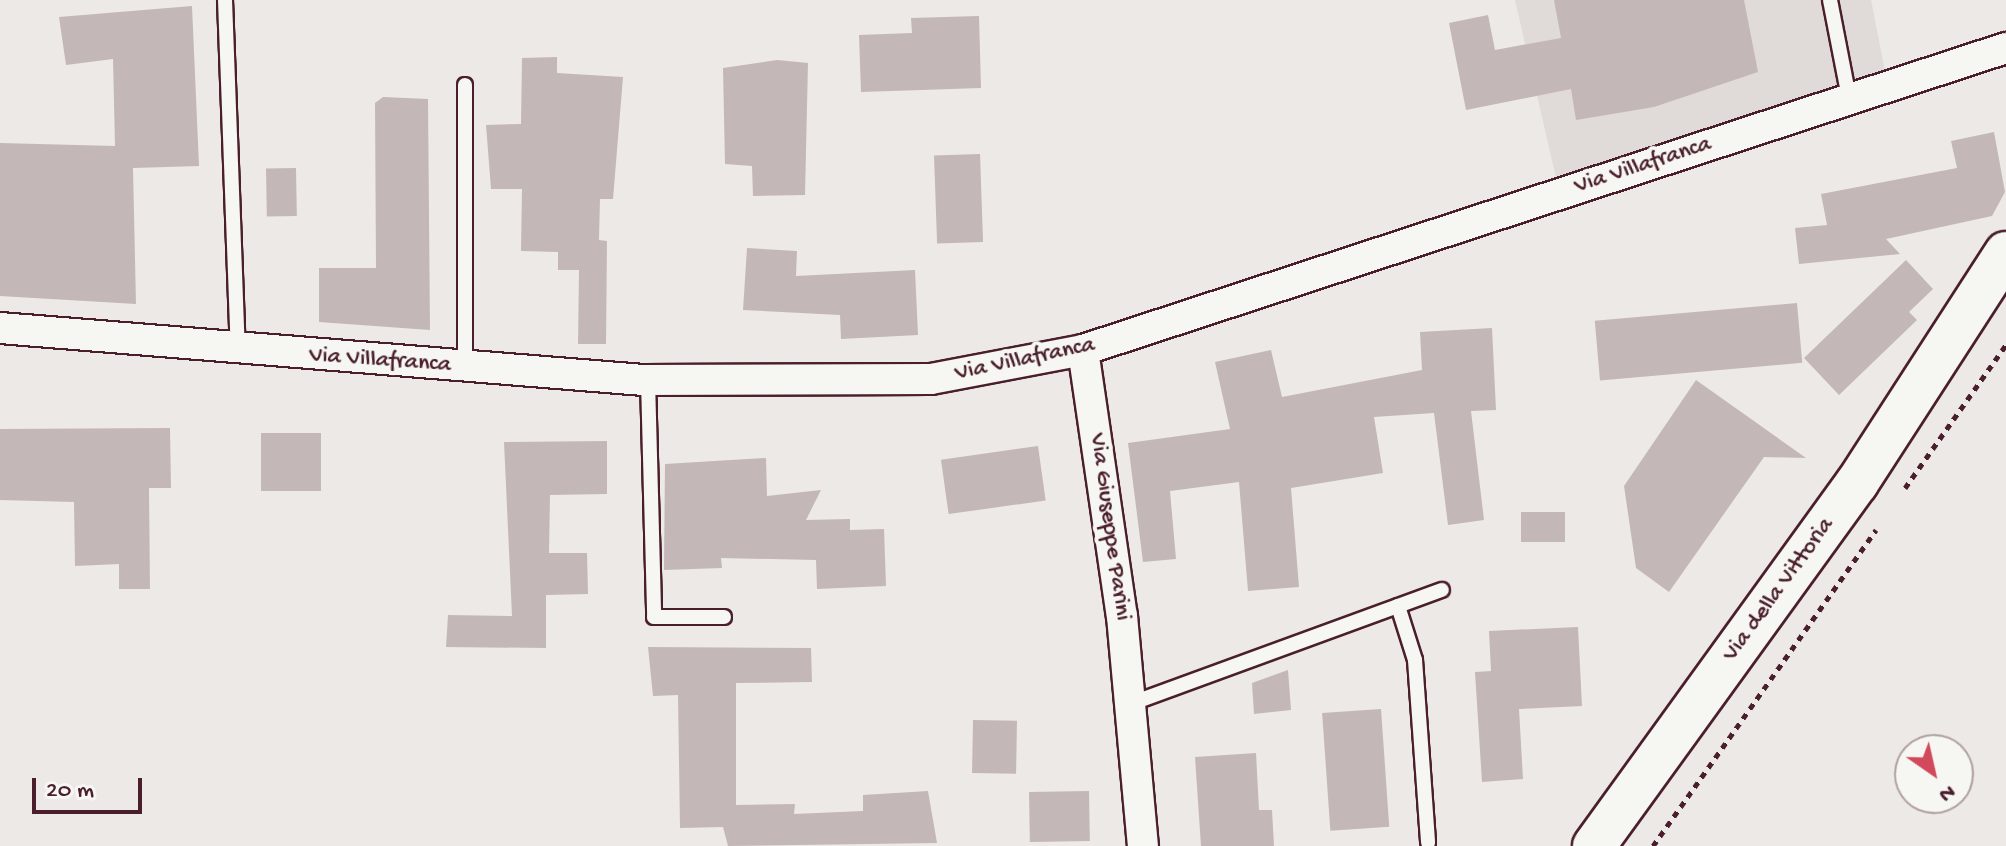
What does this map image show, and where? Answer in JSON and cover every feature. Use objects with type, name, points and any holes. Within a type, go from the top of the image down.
[{"type":"main road","name":"Via della Vittoria","points":[[1594,846],[1960,332],[2006,253]]},
{"type":"main road","name":"Via della Vittoria","points":[[1960,332],[2006,284]]},
{"type":"street","name":"Via Villafranca","points":[[0,328],[238,351],[648,380],[931,379],[1083,350],[2006,48]]},
{"type":"street","name":"Via Giuseppe Parini","points":[[1083,350],[1130,704],[1143,846]]},
{"type":"lane","points":[[225,0],[238,351]]},
{"type":"lane","points":[[1830,0],[1849,98]]},
{"type":"lane","points":[[465,85],[465,367]]},
{"type":"lane","points":[[648,380],[654,617],[724,617]]},
{"type":"lane","points":[[1130,704],[1442,590]]},
{"type":"lane","points":[[1398,606],[1415,660],[1428,843]]},
{"type":"path","points":[[1898,498],[2006,345]]},
{"type":"path","points":[[1653,846],[1880,524]]},
{"type":"shaded area","points":[[1515,0],[1871,0],[1891,102],[1563,208]]},
{"type":"building","points":[[1554,0],[1744,0],[1758,72],[1654,107],[1576,120],[1571,89],[1466,110],[1449,23],[1488,15],[1495,50],[1561,38]]},
{"type":"building","points":[[192,6],[199,166],[133,168],[136,304],[0,296],[0,143],[115,146],[113,59],[66,65],[59,17]]},
{"type":"building","points":[[979,16],[981,88],[861,92],[859,35],[912,33],[911,18]]},
{"type":"building","points":[[557,57],[557,73],[623,77],[613,199],[600,199],[599,240],[607,241],[606,344],[578,344],[579,270],[558,270],[558,252],[521,251],[522,189],[491,189],[486,125],[521,124],[522,58]]},
{"type":"building","points":[[777,60],[808,63],[805,195],[753,196],[752,166],[725,164],[723,68]]},
{"type":"building","points":[[383,97],[428,99],[430,330],[319,322],[319,268],[376,268],[375,103]]},
{"type":"building","points":[[1994,132],[2005,192],[1992,216],[1886,239],[1900,254],[1799,264],[1795,228],[1827,225],[1821,194],[1957,168],[1951,141]]},
{"type":"building","points":[[980,154],[983,242],[937,244],[934,156]]},
{"type":"building","points":[[296,168],[297,216],[267,217],[266,169]]},
{"type":"building","points":[[747,248],[797,251],[796,276],[915,270],[918,335],[841,339],[840,315],[743,310]]},
{"type":"building","points":[[1906,260],[1933,289],[1909,312],[1917,320],[1839,395],[1804,358]]},
{"type":"building","points":[[1797,303],[1802,363],[1600,380],[1595,321]]},
{"type":"building","points":[[1492,328],[1496,410],[1471,411],[1484,520],[1448,525],[1434,413],[1374,417],[1383,473],[1291,488],[1299,587],[1248,591],[1239,482],[1170,491],[1176,559],[1143,562],[1128,443],[1230,429],[1215,362],[1271,350],[1282,397],[1422,370],[1420,332]]},
{"type":"building","points":[[1696,380],[1806,458],[1764,457],[1669,592],[1636,568],[1624,486]]},
{"type":"building","points":[[170,428],[171,488],[149,488],[150,589],[119,589],[119,564],[75,566],[74,502],[0,500],[0,429]]},
{"type":"building","points":[[261,433],[321,433],[321,491],[261,491]]},
{"type":"building","points":[[607,441],[607,494],[550,495],[549,553],[587,553],[588,594],[546,595],[546,648],[446,647],[448,615],[512,616],[504,442]]},
{"type":"building","points":[[1038,446],[1046,500],[949,514],[941,460]]},
{"type":"building","points":[[766,458],[767,496],[821,490],[806,520],[850,519],[850,530],[884,529],[886,586],[817,589],[816,560],[721,558],[722,568],[664,570],[665,464]]},
{"type":"building","points":[[1521,512],[1565,512],[1565,542],[1521,542]]},
{"type":"building","points":[[1578,627],[1582,706],[1519,709],[1523,779],[1482,782],[1475,672],[1491,671],[1489,631]]},
{"type":"building","points":[[648,647],[811,648],[812,682],[736,683],[736,805],[795,804],[794,814],[863,811],[863,795],[928,791],[937,843],[728,846],[723,827],[680,828],[678,695],[653,696]]},
{"type":"building","points":[[1288,670],[1291,710],[1254,714],[1252,683]]},
{"type":"building","points":[[1381,709],[1389,827],[1330,831],[1322,713]]},
{"type":"building","points":[[973,720],[1017,721],[1016,774],[972,773]]},
{"type":"building","points":[[1256,753],[1259,810],[1272,810],[1274,846],[1201,846],[1195,757]]},
{"type":"building","points":[[1089,791],[1090,841],[1030,842],[1029,792]]}]
